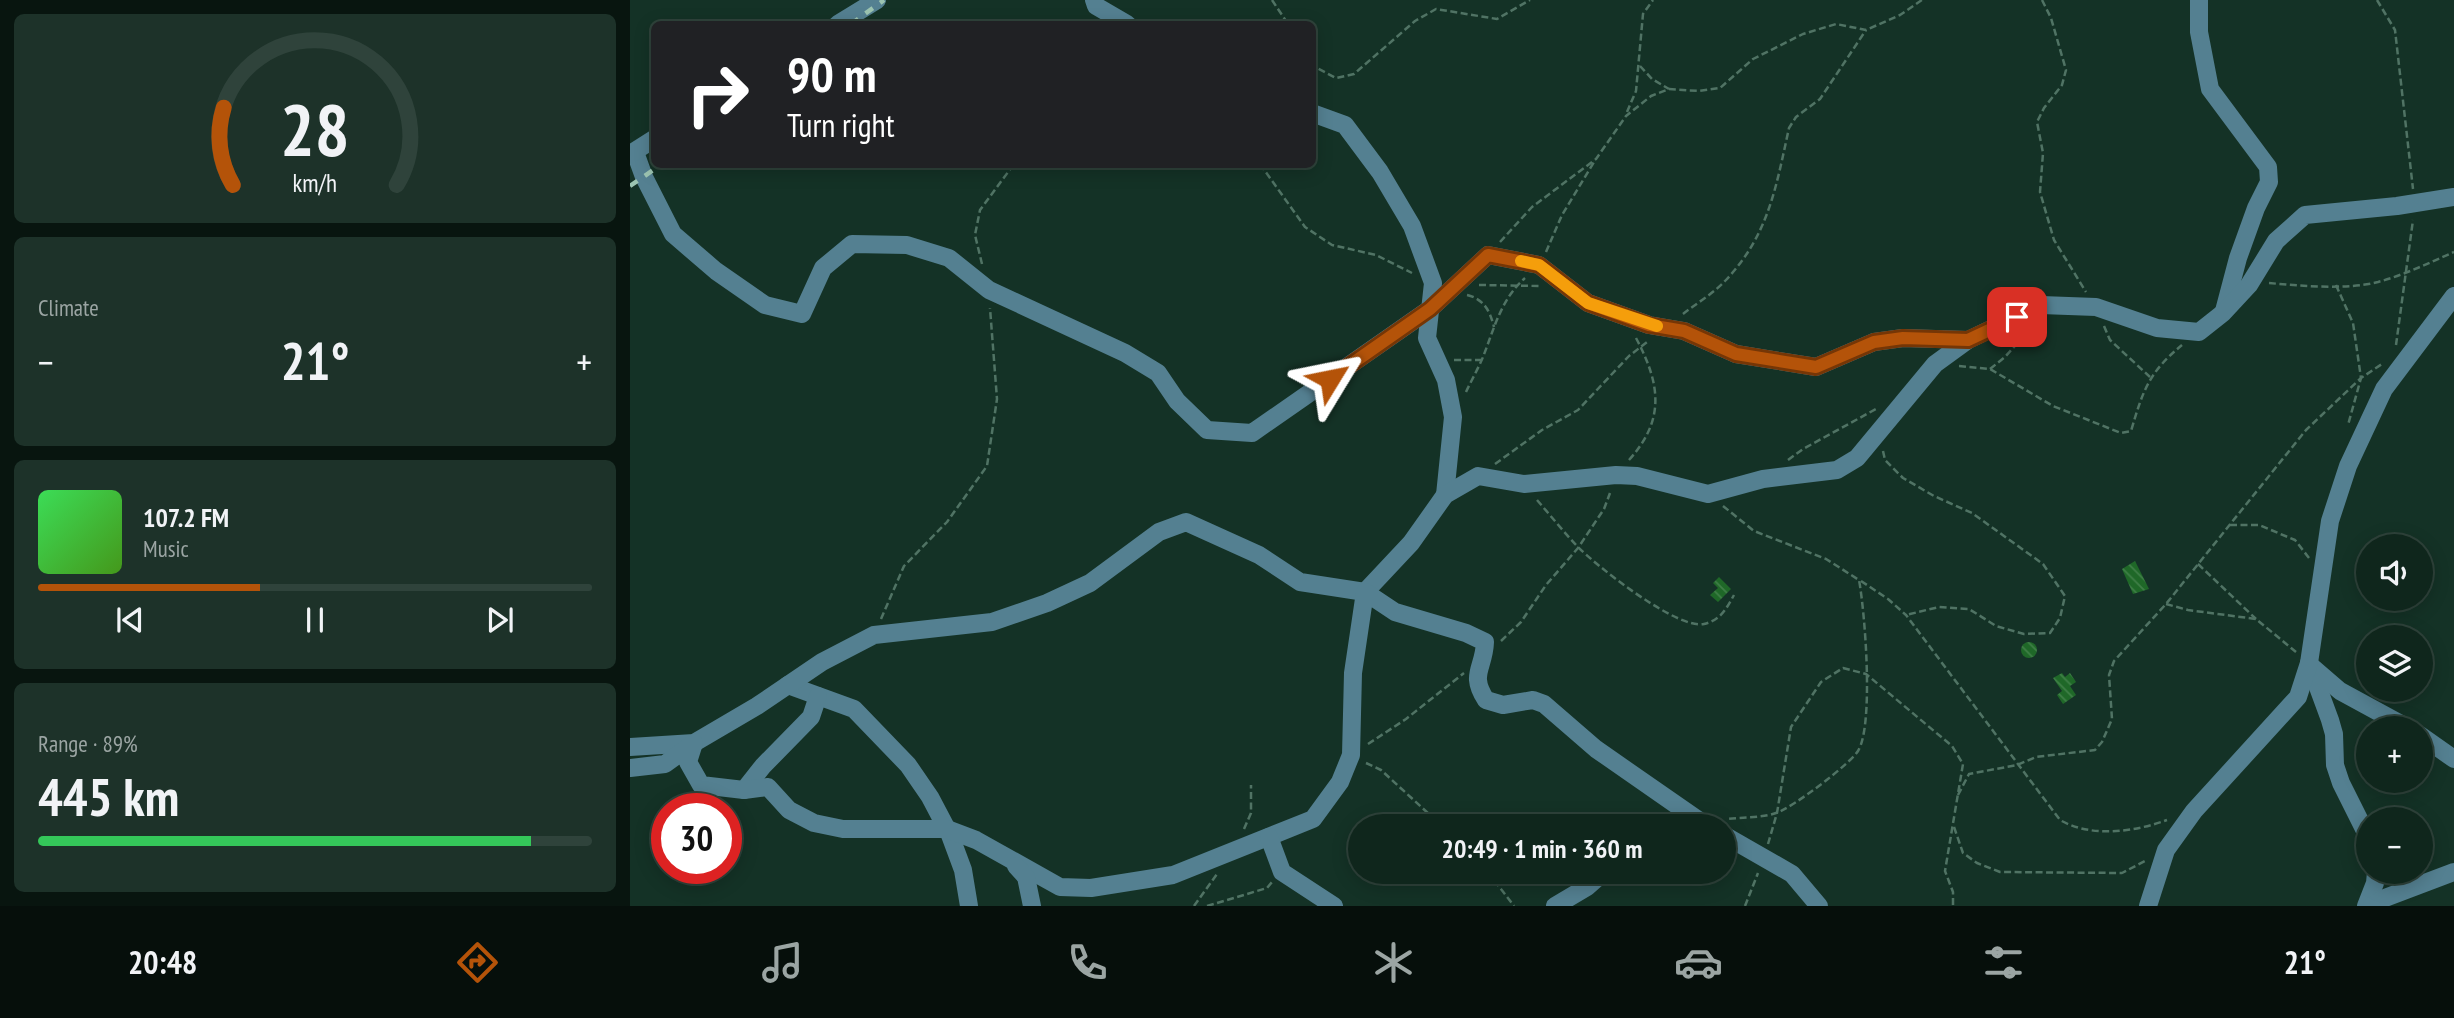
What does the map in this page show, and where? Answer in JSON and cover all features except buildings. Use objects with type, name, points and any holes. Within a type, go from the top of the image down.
[{"type":"street","points":[[843,21],[877,0]]},
{"type":"street","points":[[1094,0],[1096,6],[1122,21]]},
{"type":"street","points":[[2199,0],[2199,32],[2210,89],[2269,167],[2269,182],[2256,208],[2238,258],[2223,313]]},
{"type":"street","points":[[1316,114],[1345,125],[1380,172],[1412,226],[1440,293],[1427,338],[1446,380],[1453,417],[1445,495]]},
{"type":"street","points":[[651,141],[632,153],[673,234],[716,271],[765,305],[802,314],[823,268],[852,244],[907,245],[949,258],[989,290],[1125,353],[1158,373],[1177,401],[1207,430],[1252,433],[1488,255],[1539,265],[1588,303],[1649,325],[1684,331],[1736,354],[1816,367],[1874,342],[1903,338],[1968,340]]},
{"type":"street","points":[[694,743],[688,762],[701,785],[744,790],[768,787],[789,810],[814,823],[843,829],[947,830],[976,840],[1060,887],[1090,888],[1173,875],[1313,819],[1340,782],[1351,755],[1353,673],[1365,592],[1411,543],[1445,495],[1478,476],[1524,484],[1616,475],[1637,476],[1708,495],[1763,479],[1837,470],[1857,458],[1935,364],[1968,340],[2041,305],[2096,307],[2157,328],[2199,332],[2223,313],[2249,285],[2276,241],[2305,215],[2454,197]]},
{"type":"street","points":[[2148,906],[2166,850],[2194,811],[2298,697],[2309,663],[2330,521],[2345,477],[2384,388],[2454,296]]},
{"type":"street","points":[[630,768],[665,764],[822,662],[874,635],[992,622],[1047,603],[1090,583],[1159,532],[1186,522],[1259,555],[1300,582],[1365,592],[1395,612],[1466,633],[1485,642],[1485,656],[1477,676],[1477,686],[1486,700],[1503,705],[1533,700],[1544,704],[1597,749],[1690,814]]},
{"type":"street","points":[[2309,663],[2340,691],[2386,716]]},
{"type":"street","points":[[2309,663],[2334,734],[2335,765],[2356,813]]},
{"type":"street","points":[[788,685],[854,709],[908,765],[930,797],[947,830],[963,870],[970,906]]},
{"type":"street","points":[[744,790],[762,766],[811,717],[818,696]]},
{"type":"street","points":[[630,747],[694,743]]},
{"type":"street","points":[[2433,744],[2454,759]]},
{"type":"street","points":[[1736,836],[1764,858],[1792,874],[1819,906]]},
{"type":"street","points":[[1269,837],[1282,872],[1334,906]]},
{"type":"street","points":[[1008,858],[1026,877],[1032,906]]},
{"type":"street","points":[[2372,906],[2385,898],[2454,872]]},
{"type":"street","points":[[1555,906],[1590,884]]},
{"type":"street","points":[[2366,906],[2375,884]]},
{"type":"path","points":[[1272,0],[1286,21]]},
{"type":"path","points":[[1316,67],[1336,78],[1354,74],[1415,21],[1436,9],[1497,19],[1530,0]]},
{"type":"path","points":[[1465,394],[1482,360],[1503,305],[1516,286],[1539,265],[1562,215],[1626,116],[1636,91],[1643,14],[1653,0]]},
{"type":"path","points":[[1478,476],[1542,430],[1578,410],[1629,356],[1725,282],[1756,242],[1772,203],[1789,128],[1796,117],[1820,99],[1866,30],[1900,15],[1922,0]]},
{"type":"path","points":[[2042,0],[2051,18],[2066,70],[2062,85],[2036,122],[2043,153],[2040,192],[2054,240],[2096,307],[2110,340],[2150,377]]},
{"type":"path","points":[[1626,116],[1651,96],[1669,89],[1699,91],[1720,88],[1753,58],[1803,34],[1836,24],[1866,30]]},
{"type":"path","points":[[1640,66],[1652,79],[1669,89]]},
{"type":"path","points":[[1488,255],[1532,207],[1597,159]]},
{"type":"path","points":[[874,635],[904,566],[947,522],[987,466],[997,399],[989,290],[975,234],[980,210],[1011,168]]},
{"type":"path","points":[[1263,168],[1305,227],[1332,245],[1376,255],[1440,293],[1471,295],[1481,300],[1490,313],[1494,327]]},
{"type":"path","points":[[2249,285],[2375,283],[2407,273],[2454,252]]},
{"type":"path","points":[[2336,285],[2353,323],[2361,378],[2348,428]]},
{"type":"path","points":[[1440,293],[1541,286]]},
{"type":"path","points":[[1990,369],[2005,357],[2033,325]]},
{"type":"path","points":[[1958,366],[1990,369],[2053,406],[2121,433],[2131,431],[2150,377],[2169,356],[2199,332]]},
{"type":"path","points":[[1958,795],[1969,775],[2017,765],[2036,757],[2095,750],[2102,742],[2112,719],[2109,675],[2113,661],[2166,604],[2306,430],[2361,378],[2383,363]]},
{"type":"path","points":[[1763,479],[1803,449],[1884,405]]},
{"type":"path","points":[[1878,433],[1885,460],[1903,478],[1972,513],[2043,564],[2065,596],[2060,618],[2050,633],[2024,634],[1996,626],[1969,609],[1939,607],[1906,615]]},
{"type":"path","points":[[1524,484],[1578,548],[1650,604],[1687,624],[1703,624],[1722,616],[1734,595]]},
{"type":"path","points":[[1708,495],[1754,531],[1826,559],[1888,599],[1906,615],[2060,820],[2074,828],[2108,831],[2149,827],[2194,811]]},
{"type":"path","points":[[2228,525],[2259,525],[2295,540],[2323,574]]},
{"type":"path","points":[[2197,563],[2256,619],[2309,663]]},
{"type":"path","points":[[1736,824],[1777,813],[1807,796],[1858,751],[1865,723],[1866,674],[1863,602],[1859,580]]},
{"type":"path","points":[[2166,604],[2188,610],[2256,619]]},
{"type":"path","points":[[1745,906],[1764,858],[1777,813],[1791,727],[1821,682],[1843,668],[1866,674],[1952,746],[1963,764],[1945,871],[1953,892],[1953,906]]},
{"type":"path","points":[[1351,755],[1406,719],[1465,672]]},
{"type":"path","points":[[1351,755],[1381,770],[1429,814]]},
{"type":"path","points":[[1953,825],[1963,853],[1977,863],[2000,872],[2122,873],[2166,850]]},
{"type":"path","points":[[1207,906],[1267,888],[1282,872]]},
{"type":"path","points":[[1497,884],[1514,906]]},
{"type":"railway","points":[[855,21],[884,0]]},
{"type":"railway","points":[[630,186],[656,168]]},
{"type":"slow traffic","points":[[1521,261],[1539,265],[1588,303],[1657,326]]},
{"type":"route","points":[[1330,379],[1430,309],[1488,255],[1539,265],[1588,303],[1649,325],[1684,331],[1736,354],[1816,367],[1874,342],[1903,338],[1968,340],[2017,317]]}]
